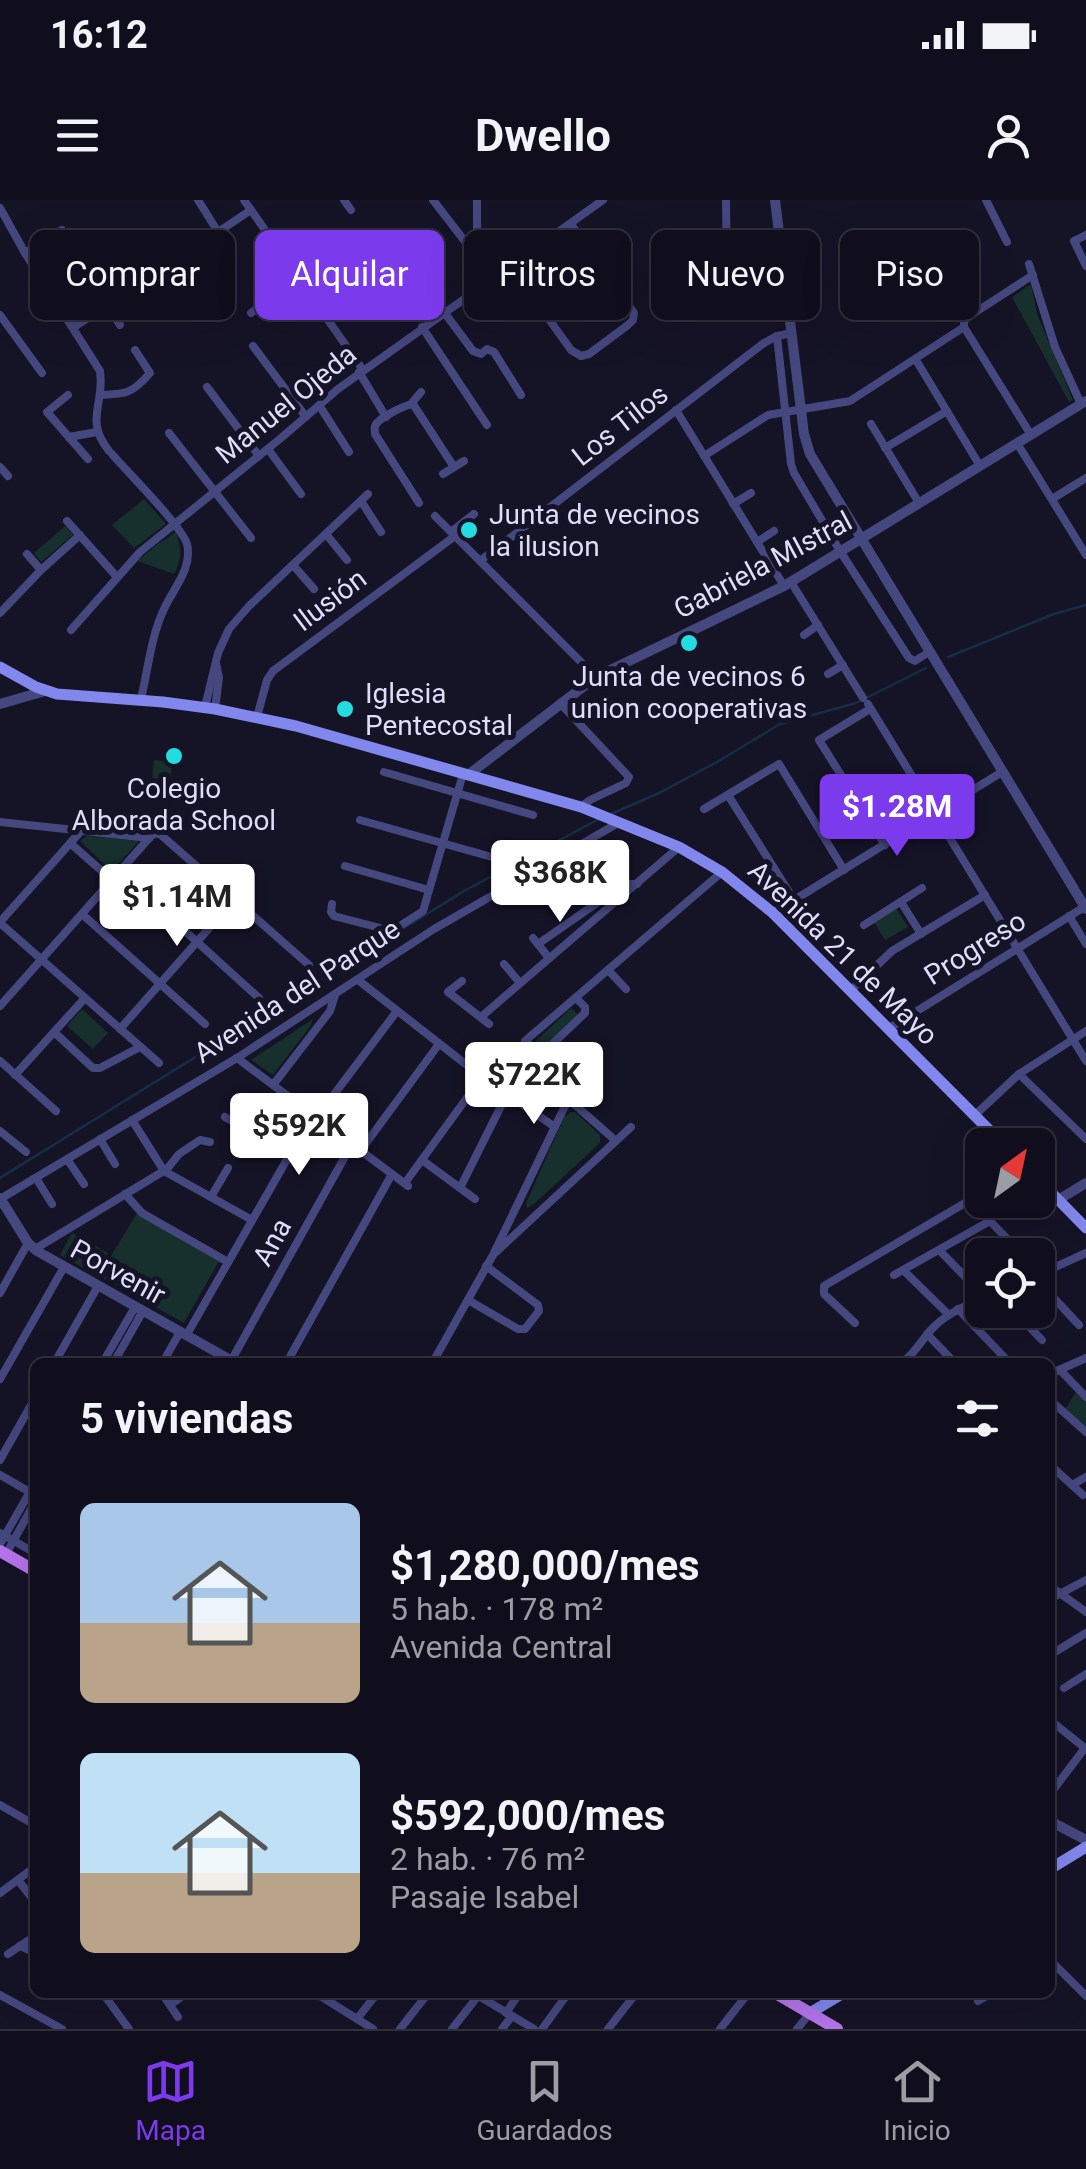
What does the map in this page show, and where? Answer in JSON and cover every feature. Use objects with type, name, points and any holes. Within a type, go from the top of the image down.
[{"type":"main road","points":[[0,667],[45,691]]},
{"type":"main road","name":"Avenida 21 de Mayo","points":[[45,691],[210,708],[296,726],[580,807],[679,847],[722,872],[773,914],[988,1128]]},
{"type":"main road","points":[[1055,1197],[1086,1228]]},
{"type":"main road","points":[[4,1543],[30,1566]]},
{"type":"main road","points":[[1055,1863],[1086,1843]]},
{"type":"main road","points":[[784,1998],[837,2029]]},
{"type":"main road","points":[[810,2014],[835,1998]]},
{"type":"street","points":[[198,200],[217,230]]},
{"type":"street","points":[[244,200],[265,230]]},
{"type":"street","points":[[344,200],[352,210]]},
{"type":"street","points":[[423,209],[433,200],[464,241]]},
{"type":"street","points":[[477,200],[477,230]]},
{"type":"street","name":"Manuel Ojeda","points":[[562,230],[603,200]]},
{"type":"street","points":[[726,200],[726,230]]},
{"type":"street","points":[[775,200],[810,454],[1086,907]]},
{"type":"street","points":[[986,200],[1007,242]]},
{"type":"street","points":[[0,208],[100,371],[97,432],[187,544],[187,561],[160,620],[141,700]]},
{"type":"street","points":[[221,230],[251,210]]},
{"type":"street","points":[[570,224],[574,230]]},
{"type":"street","points":[[1086,234],[1074,241],[1086,266]]},
{"type":"street","points":[[25,253],[30,250]]},
{"type":"street","points":[[1029,264],[1055,347],[1084,403]]},
{"type":"street","points":[[1031,435],[964,327],[964,321],[1033,275]]},
{"type":"street","name":"Manuel Ojeda","points":[[444,312],[464,298]]},
{"type":"street","points":[[250,314],[255,310]]},
{"type":"street","points":[[550,320],[571,350],[581,356],[631,323],[631,310]]},
{"type":"street","points":[[444,312],[474,351],[494,352],[521,395]]},
{"type":"street","points":[[0,315],[42,373]]},
{"type":"street","points":[[73,328],[85,320]]},
{"type":"street","points":[[117,320],[120,324]]},
{"type":"street","points":[[326,320],[386,417]]},
{"type":"street","name":"Manuel Ojeda","points":[[71,630],[140,552],[361,371],[432,320]]},
{"type":"street","points":[[422,327],[487,425]]},
{"type":"street","points":[[704,456],[764,417],[850,401],[964,327]]},
{"type":"street","name":"Los Tilos","points":[[480,561],[764,342],[792,333]]},
{"type":"street","points":[[777,336],[792,468],[910,660],[929,652]]},
{"type":"street","points":[[253,346],[306,417]]},
{"type":"street","points":[[100,395],[130,393],[150,373],[135,350]]},
{"type":"street","points":[[916,360],[980,466]]},
{"type":"street","points":[[207,387],[259,456]]},
{"type":"street","points":[[420,503],[375,434],[376,425],[411,404],[421,392]]},
{"type":"street","points":[[68,395],[48,412],[88,460]]},
{"type":"street","name":"Gabriela MIstral","points":[[465,775],[596,677],[788,584],[1084,403]]},
{"type":"street","points":[[411,404],[454,467]]},
{"type":"street","points":[[319,405],[350,452]]},
{"type":"street","points":[[676,410],[756,542],[843,665],[1086,1061]]},
{"type":"street","points":[[885,448],[946,411]]},
{"type":"street","points":[[871,424],[918,503]]},
{"type":"street","points":[[69,437],[97,432]]},
{"type":"street","points":[[170,433],[251,538]]},
{"type":"street","points":[[1017,443],[1085,551]]},
{"type":"street","points":[[268,449],[301,494]]},
{"type":"street","points":[[443,474],[464,461]]},
{"type":"street","points":[[0,467],[8,476]]},
{"type":"street","points":[[1052,499],[1086,478]]},
{"type":"street","points":[[734,504],[751,493]]},
{"type":"street","points":[[210,708],[220,678],[216,663],[223,640],[237,618],[364,498],[382,532]]},
{"type":"street","name":"Ilusión","points":[[257,718],[266,680],[273,671],[474,514]]},
{"type":"street","points":[[435,516],[596,677]]},
{"type":"street","points":[[68,521],[117,577]]},
{"type":"street","points":[[756,542],[774,531]]},
{"type":"street","points":[[326,534],[347,560]]},
{"type":"street","points":[[0,612],[80,535]]},
{"type":"street","points":[[27,554],[41,570]]},
{"type":"street","points":[[293,565],[314,588]]},
{"type":"street","points":[[804,635],[818,626]]},
{"type":"street","points":[[828,674],[843,665]]},
{"type":"street","points":[[0,704],[45,691]]},
{"type":"street","points":[[560,703],[628,777],[626,783],[580,807]]},
{"type":"street","points":[[867,704],[819,740],[884,845]]},
{"type":"street","points":[[704,809],[780,764],[844,870]]},
{"type":"street","points":[[384,772],[533,815]]},
{"type":"street","points":[[773,914],[1002,772]]},
{"type":"street","points":[[332,904],[334,916],[388,930],[424,911],[465,775]]},
{"type":"street","points":[[728,794],[794,900]]},
{"type":"street","points":[[360,820],[506,861]]},
{"type":"street","name":"Avenida del Parque","points":[[0,1199],[237,1058],[434,929],[615,820]]},
{"type":"street","points":[[0,822],[161,835],[309,966]]},
{"type":"street","points":[[0,836],[10,824]]},
{"type":"street","points":[[81,831],[0,922],[158,1064]]},
{"type":"street","points":[[0,1006],[152,836]]},
{"type":"street","points":[[70,843],[112,880]]},
{"type":"street","points":[[480,1017],[679,847]]},
{"type":"street","points":[[345,866],[430,890]]},
{"type":"street","points":[[120,871],[260,998]]},
{"type":"street","points":[[576,998],[585,1007],[585,1013],[544,1052],[538,1052],[526,1041],[722,872]]},
{"type":"street","points":[[120,1029],[248,884]]},
{"type":"street","points":[[550,958],[535,941],[624,884],[637,884]]},
{"type":"street","points":[[864,925],[922,888]]},
{"type":"street","points":[[850,992],[889,954],[985,895]]},
{"type":"street","points":[[902,902],[921,934]]},
{"type":"street","name":"Progreso","points":[[888,1029],[1086,907]]},
{"type":"street","points":[[82,914],[205,1024]]},
{"type":"street","points":[[1069,916],[1086,944]]},
{"type":"street","points":[[504,964],[520,983]]},
{"type":"street","points":[[608,970],[626,989]]},
{"type":"street","points":[[358,980],[482,1077],[555,1127]]},
{"type":"street","points":[[462,981],[448,992],[490,1024]]},
{"type":"street","points":[[274,1085],[330,1011],[335,995]]},
{"type":"street","points":[[15,1075],[85,998]]},
{"type":"street","points":[[166,1358],[315,1116],[397,1011]]},
{"type":"street","points":[[974,1114],[1018,1074],[1086,1031]]},
{"type":"street","points":[[54,1032],[93,1068],[140,1048]]},
{"type":"street","points":[[360,1150],[440,1044]]},
{"type":"street","points":[[237,1058],[407,1184],[482,1077]]},
{"type":"street","points":[[0,1061],[56,1111]]},
{"type":"street","points":[[1018,1074],[1086,1140]]},
{"type":"street","points":[[460,1188],[507,1094]]},
{"type":"street","points":[[435,1358],[568,1102],[616,1141]]},
{"type":"street","points":[[225,1117],[290,1154]]},
{"type":"street","points":[[132,1120],[164,1171],[252,1220]]},
{"type":"street","points":[[492,1255],[632,1127]]},
{"type":"street","points":[[0,1131],[26,1152]]},
{"type":"street","points":[[100,1139],[115,1164]]},
{"type":"street","points":[[0,1293],[32,1246],[164,1171],[179,1154],[200,1140],[210,1142]]},
{"type":"street","name":"Ana","points":[[234,1358],[352,1144]]},
{"type":"street","points":[[67,1159],[84,1184]]},
{"type":"street","points":[[422,1160],[475,1199]]},
{"type":"street","points":[[211,1197],[228,1168]]},
{"type":"street","points":[[289,1358],[392,1174]]},
{"type":"street","points":[[36,1178],[52,1204]]},
{"type":"street","points":[[1058,1200],[1086,1183]]},
{"type":"street","points":[[125,1194],[142,1213],[228,1262]]},
{"type":"street","name":"Porvenir","points":[[0,1199],[32,1246],[220,1358]]},
{"type":"street","points":[[855,1323],[824,1294],[824,1286],[965,1203]]},
{"type":"street","points":[[515,1208],[517,1215],[531,1220]]},
{"type":"street","points":[[948,1314],[899,1273],[988,1218],[1007,1238]]},
{"type":"street","points":[[939,1250],[965,1278]]},
{"type":"street","points":[[1055,1268],[1086,1254]]},
{"type":"street","points":[[468,1300],[518,1329],[525,1330],[539,1311],[538,1305],[486,1266]]},
{"type":"street","points":[[0,1379],[64,1267]]},
{"type":"street","points":[[57,1358],[98,1286]]},
{"type":"street","points":[[1055,1296],[1079,1325]]},
{"type":"street","points":[[907,1358],[948,1314],[965,1305]]},
{"type":"street","points":[[106,1358],[139,1309]]},
{"type":"street","points":[[116,1358],[139,1309]]},
{"type":"street","points":[[958,1309],[1005,1358]]},
{"type":"street","points":[[1031,1328],[1042,1340]]},
{"type":"street","points":[[927,1334],[950,1358]]},
{"type":"street","points":[[1055,1372],[1086,1358]]},
{"type":"street","points":[[1060,1370],[1086,1397]]},
{"type":"street","points":[[1055,1404],[1086,1432]]},
{"type":"street","points":[[0,1460],[30,1407]]},
{"type":"street","points":[[1055,1470],[1083,1495]]},
{"type":"street","points":[[0,1475],[30,1492]]},
{"type":"street","points":[[1072,1485],[1086,1477]]},
{"type":"street","points":[[4,1543],[30,1497]]},
{"type":"street","points":[[4,1543],[30,1509]]},
{"type":"street","points":[[4,1543],[30,1551]]},
{"type":"street","points":[[1055,1597],[1086,1580]]},
{"type":"street","points":[[1055,1590],[1086,1612]]},
{"type":"street","points":[[1055,1652],[1086,1633]]},
{"type":"street","points":[[1064,1688],[1086,1674]]},
{"type":"street","points":[[1055,1724],[1086,1748],[1055,1788]]},
{"type":"street","points":[[0,1805],[30,1822]]},
{"type":"street","points":[[1055,1823],[1086,1843]]},
{"type":"street","points":[[0,1893],[10,1881],[30,1870]]},
{"type":"street","points":[[10,1881],[30,1898]]},
{"type":"street","points":[[8,1954],[30,1939]]},
{"type":"street","points":[[20,1946],[30,1951]]},
{"type":"street","points":[[1055,1965],[1086,1996]]},
{"type":"street","points":[[0,1995],[62,2029]]},
{"type":"street","points":[[106,1998],[129,2029]]},
{"type":"street","points":[[166,1998],[178,2017]]},
{"type":"street","points":[[170,2005],[180,1998]]},
{"type":"street","points":[[324,1998],[373,2029]]},
{"type":"street","points":[[357,2019],[373,1998]]},
{"type":"street","points":[[400,2029],[424,1998]]},
{"type":"street","points":[[452,2029],[472,1998]]},
{"type":"street","points":[[482,1998],[534,2029]]},
{"type":"street","points":[[502,2029],[517,1998]]},
{"type":"street","points":[[542,2029],[565,1998]]},
{"type":"street","points":[[608,2029],[632,1998]]},
{"type":"street","points":[[720,2029],[745,1998]]},
{"type":"street","points":[[978,2001],[983,1998]]},
{"type":"street","points":[[797,2029],[810,2014]]},
{"type":"green space","points":[[1031,284],[1037,314],[1073,400],[1069,402],[1012,297]]},
{"type":"green space","points":[[144,499],[166,524],[134,548],[112,525]]},
{"type":"green space","points":[[65,526],[73,535],[41,562],[34,553]]},
{"type":"green space","points":[[176,532],[180,554],[174,574],[138,561],[155,546]]},
{"type":"green space","points":[[154,760],[172,762],[169,792],[151,790]]},
{"type":"green space","points":[[87,836],[139,841],[112,871],[80,841]]},
{"type":"green space","points":[[896,908],[908,927],[885,940],[873,921]]},
{"type":"green space","points":[[571,1008],[580,1017],[545,1050],[536,1041]]},
{"type":"green space","points":[[82,1009],[108,1033],[93,1049],[67,1026]]},
{"type":"green space","points":[[313,1019],[273,1075],[251,1060]]},
{"type":"green space","points":[[575,1112],[600,1135],[600,1143],[527,1208],[564,1118]]},
{"type":"green space","points":[[137,1213],[219,1261],[184,1323],[99,1276]]},
{"type":"green space","points":[[72,1233],[108,1253],[96,1275],[60,1255]]},
{"type":"green space","points":[[1076,1392],[1086,1402],[1086,1426],[1065,1409]]},
{"type":"waterway","points":[[948,657],[1086,605]]},
{"type":"waterway","points":[[611,814],[659,793],[780,724],[856,703],[926,668]]},
{"type":"waterway","points":[[0,1178],[464,891],[599,819]]},
{"type":"place","name":"Junta de vecinos la ilusion","points":[[469,530]]},
{"type":"place","name":"Junta de vecinos 6 union cooperativas","points":[[689,643]]},
{"type":"place","name":"Iglesia Pentecostal","points":[[345,709]]},
{"type":"place","name":"Colegio Alborada School","points":[[174,756]]}]
